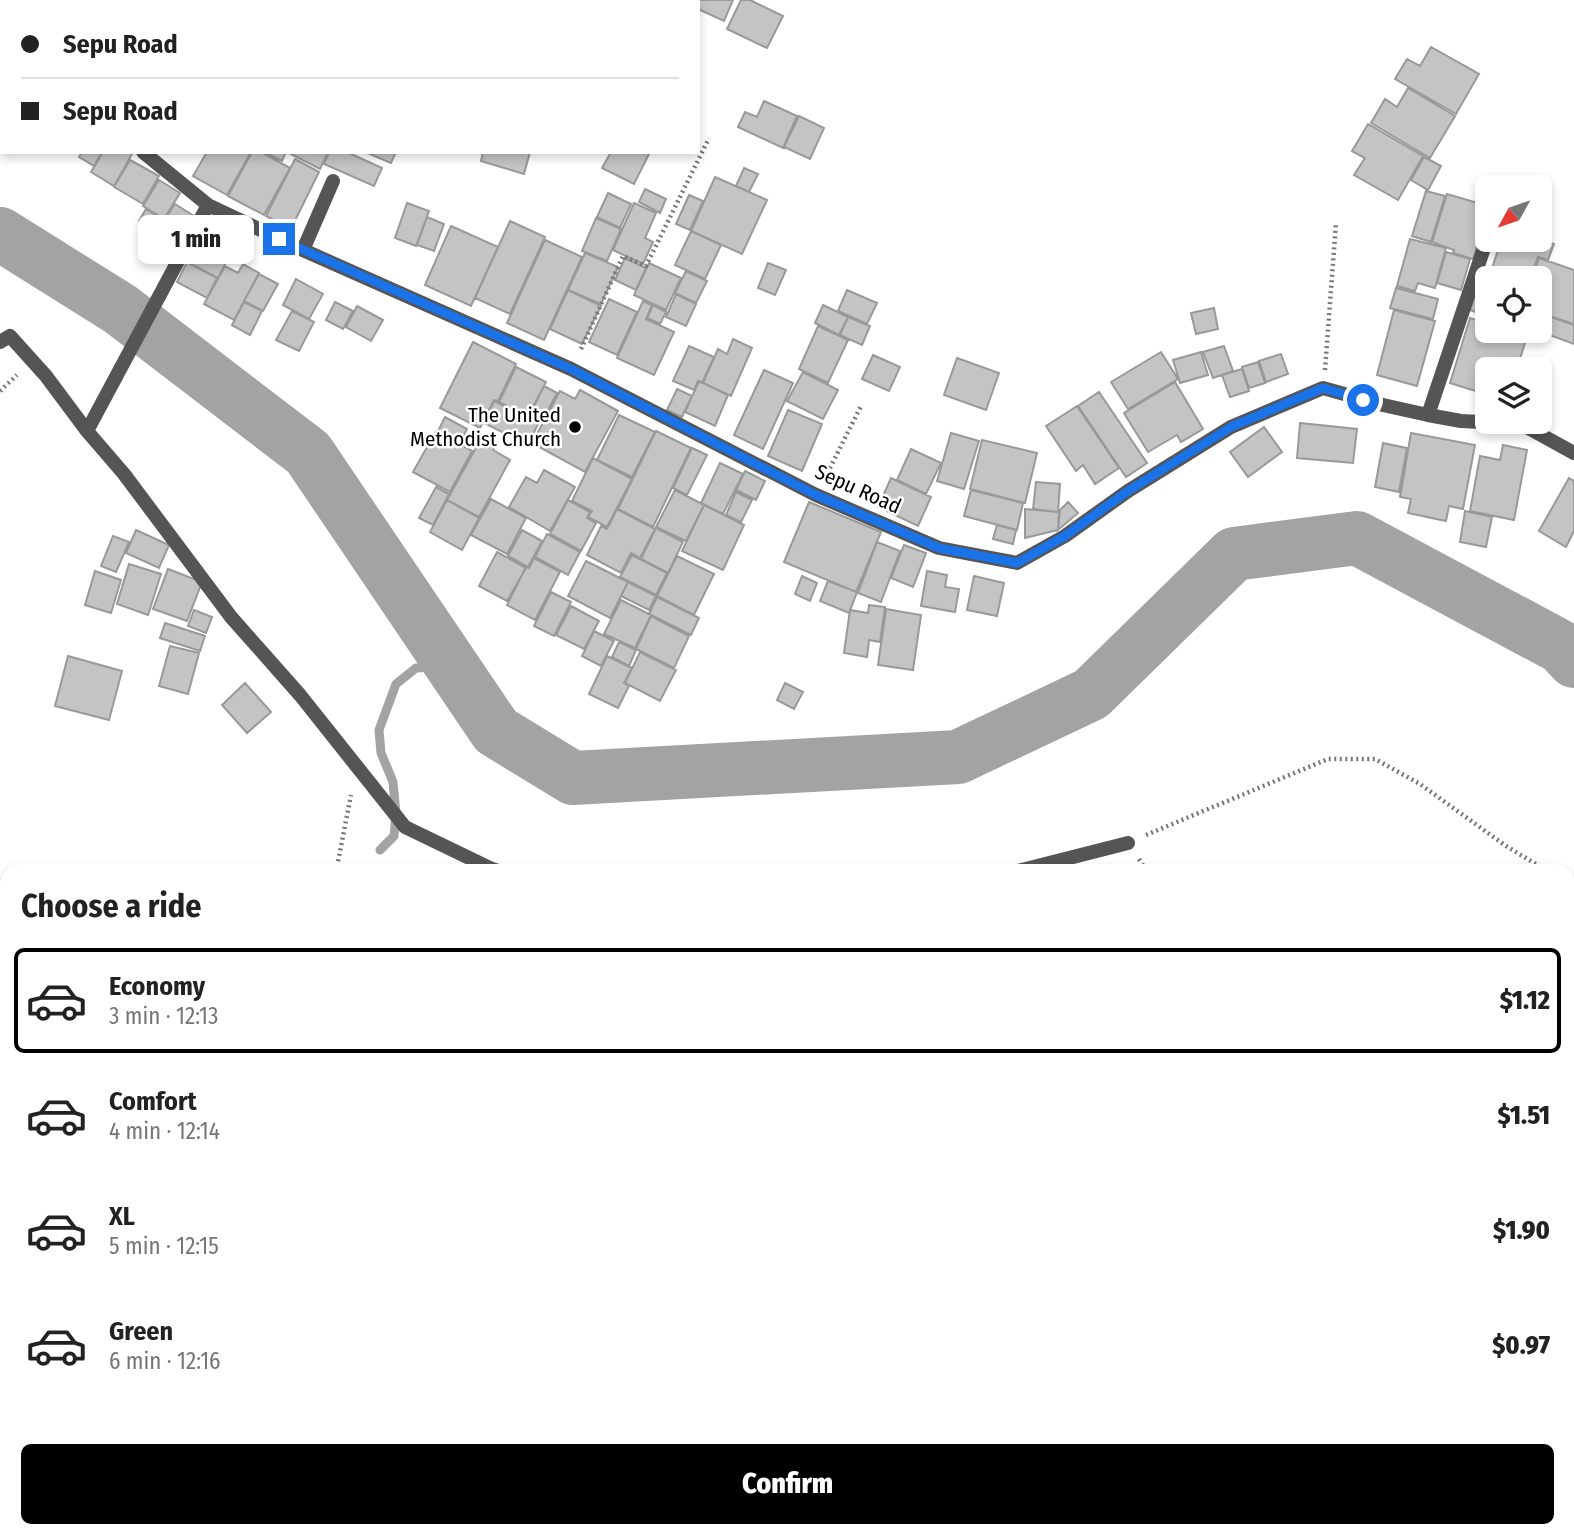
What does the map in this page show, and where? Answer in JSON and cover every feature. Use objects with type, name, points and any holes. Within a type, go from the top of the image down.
[{"type":"street","name":"Sepu Road","points":[[145,154],[208,205],[571,369],[816,495],[939,548],[1017,563],[1065,536],[1128,491],[1231,427],[1323,388]]},
{"type":"street","points":[[303,250],[334,181]]},
{"type":"street","points":[[87,432],[208,205]]},
{"type":"street","points":[[1428,415],[1483,252]]},
{"type":"street","points":[[0,342],[10,336],[46,376],[87,432],[124,474],[231,617],[300,695],[405,827],[482,864]]},
{"type":"street","points":[[1323,388],[1428,415],[1461,421],[1521,424],[1574,453]]},
{"type":"street","points":[[1045,864],[1128,843]]},
{"type":"path","points":[[571,369],[606,299],[623,256],[646,267],[709,138]]},
{"type":"path","points":[[1323,388],[1336,223]]},
{"type":"path","points":[[816,495],[862,406]]},
{"type":"path","points":[[1128,843],[1328,759],[1375,759],[1420,784],[1506,846],[1536,864]]},
{"type":"path","points":[[337,864],[355,766]]},
{"type":"building","points":[[700,0],[733,0],[724,21],[700,10]]},
{"type":"building","points":[[741,0],[750,0],[783,16],[767,48],[727,29]]},
{"type":"building","points":[[1431,47],[1479,74],[1456,114],[1395,79],[1407,59],[1420,66]]},
{"type":"building","points":[[1408,88],[1455,116],[1430,158],[1371,123],[1385,99],[1397,107]]},
{"type":"building","points":[[764,101],[797,116],[783,148],[738,127],[745,112],[757,117]]},
{"type":"building","points":[[799,116],[824,128],[810,159],[784,147]]},
{"type":"building","points":[[1368,124],[1423,156],[1398,200],[1354,175],[1365,158],[1352,151]]},
{"type":"building","points":[[81,154],[101,154],[94,166],[79,157]]},
{"type":"building","points":[[102,154],[132,154],[114,186],[91,172]]},
{"type":"building","points":[[206,154],[250,154],[227,195],[193,176]]},
{"type":"building","points":[[251,154],[265,154],[290,168],[264,215],[228,196]]},
{"type":"building","points":[[268,154],[285,154],[282,161]]},
{"type":"building","points":[[291,154],[327,154],[320,169]]},
{"type":"building","points":[[328,154],[351,154],[382,168],[374,186],[324,164]]},
{"type":"building","points":[[370,154],[395,154],[391,163]]},
{"type":"building","points":[[483,154],[529,154],[524,174],[481,161]]},
{"type":"building","points":[[610,154],[649,154],[634,184],[602,168]]},
{"type":"building","points":[[1424,157],[1441,166],[1428,190],[1411,180]]},
{"type":"building","points":[[295,159],[319,172],[291,229],[266,216]]},
{"type":"building","points":[[130,160],[159,176],[143,204],[114,187]]},
{"type":"building","points":[[744,168],[758,174],[749,192],[736,186]]},
{"type":"building","points":[[715,177],[767,200],[742,254],[691,231]]},
{"type":"building","points":[[159,180],[180,193],[164,219],[143,206]]},
{"type":"building","points":[[645,189],[666,199],[660,213],[639,202]]},
{"type":"building","points":[[1426,191],[1445,196],[1431,242],[1412,236]]},
{"type":"building","points":[[608,193],[631,204],[620,228],[597,217]]},
{"type":"building","points":[[1447,194],[1475,202],[1473,259],[1453,253],[1454,250],[1432,242]]},
{"type":"building","points":[[689,195],[703,201],[690,230],[676,224]]},
{"type":"building","points":[[407,203],[429,211],[416,246],[395,238]]},
{"type":"building","points":[[634,203],[656,213],[645,238],[653,242],[643,264],[613,250]]},
{"type":"building","points":[[175,204],[194,216],[180,238],[161,225]]},
{"type":"building","points":[[146,209],[164,220],[156,233],[139,221]]},
{"type":"building","points":[[211,216],[242,232],[218,278],[187,262]]},
{"type":"building","points":[[427,217],[444,224],[434,251],[417,245]]},
{"type":"building","points":[[596,218],[621,229],[607,261],[582,251]]},
{"type":"building","points":[[510,221],[545,237],[510,314],[475,298]]},
{"type":"building","points":[[451,226],[498,247],[471,306],[425,285]]},
{"type":"building","points":[[691,231],[721,245],[705,279],[675,265]]},
{"type":"building","points":[[1410,239],[1446,248],[1435,288],[1418,283],[1415,291],[1397,286]]},
{"type":"building","points":[[545,240],[582,257],[544,340],[507,323]]},
{"type":"building","points":[[1446,252],[1470,259],[1461,290],[1437,283]]},
{"type":"building","points":[[1497,252],[1551,252],[1548,260],[1538,257],[1535,266],[1493,266]]},
{"type":"building","points":[[585,253],[618,267],[601,304],[568,290]]},
{"type":"building","points":[[625,258],[646,268],[636,290],[615,280]]},
{"type":"building","points":[[1539,258],[1574,270],[1574,324],[1552,317],[1552,266],[1536,266]]},
{"type":"building","points":[[187,262],[217,278],[207,298],[177,282]]},
{"type":"building","points":[[649,263],[681,278],[666,310],[634,295]]},
{"type":"building","points":[[768,263],[786,270],[775,295],[758,288]]},
{"type":"building","points":[[243,264],[259,273],[234,320],[204,304],[225,266],[238,273]]},
{"type":"building","points":[[686,271],[707,281],[696,303],[675,293]]},
{"type":"building","points":[[259,274],[278,284],[263,311],[244,301]]},
{"type":"building","points":[[296,279],[323,294],[309,319],[283,305]]},
{"type":"building","points":[[1396,288],[1438,299],[1433,319],[1390,308]]},
{"type":"building","points":[[568,290],[601,306],[582,344],[550,329]]},
{"type":"building","points":[[847,290],[877,303],[867,324],[838,311]]},
{"type":"building","points":[[676,294],[696,304],[686,326],[666,317]]},
{"type":"building","points":[[1475,295],[1475,312],[1470,310]]},
{"type":"building","points":[[609,299],[637,312],[617,355],[589,342]]},
{"type":"building","points":[[643,301],[652,305],[646,319],[674,332],[654,375],[617,358]]},
{"type":"building","points":[[244,302],[262,311],[250,335],[232,325]]},
{"type":"building","points":[[335,302],[353,311],[343,329],[326,320]]},
{"type":"building","points":[[653,305],[666,312],[660,324],[647,318]]},
{"type":"building","points":[[823,305],[848,317],[839,335],[815,323]]},
{"type":"building","points":[[357,306],[383,320],[371,341],[346,327]]},
{"type":"building","points":[[1214,308],[1218,329],[1196,334],[1191,313]]},
{"type":"building","points":[[1394,310],[1435,321],[1417,386],[1377,375]]},
{"type":"building","points":[[292,311],[314,322],[299,351],[276,340]]},
{"type":"building","points":[[848,317],[870,326],[862,345],[840,335]]},
{"type":"building","points":[[1552,317],[1574,325],[1574,344],[1552,336]]},
{"type":"building","points":[[1470,318],[1475,320],[1475,343],[1525,343],[1521,357],[1475,357],[1475,391],[1450,383]]},
{"type":"building","points":[[818,326],[848,340],[828,383],[799,369]]},
{"type":"building","points":[[733,339],[752,348],[731,396],[703,383],[718,349],[727,354]]},
{"type":"building","points":[[473,342],[516,364],[498,401],[494,400],[480,428],[440,408]]},
{"type":"building","points":[[689,346],[714,357],[702,383],[698,381],[694,390],[673,381]]},
{"type":"building","points":[[1224,346],[1233,371],[1213,378],[1203,352]]},
{"type":"building","points":[[1161,352],[1178,379],[1128,409],[1111,382]]},
{"type":"building","points":[[1201,352],[1208,375],[1180,383],[1173,360]]},
{"type":"building","points":[[1281,354],[1288,374],[1266,382],[1259,361]]},
{"type":"building","points":[[873,355],[900,367],[889,391],[862,379]]},
{"type":"building","points":[[957,358],[999,373],[986,410],[944,395]]},
{"type":"building","points":[[1258,362],[1265,383],[1249,388],[1242,367]]},
{"type":"building","points":[[516,367],[546,382],[528,416],[499,402]]},
{"type":"building","points":[[1242,369],[1249,391],[1230,397],[1222,375]]},
{"type":"building","points":[[764,370],[793,383],[763,449],[734,435]]},
{"type":"building","points":[[803,372],[838,390],[823,419],[787,401]]},
{"type":"building","points":[[699,381],[728,395],[715,426],[685,412]]},
{"type":"building","points":[[1175,382],[1203,429],[1181,442],[1177,435],[1148,452],[1124,413]]},
{"type":"building","points":[[544,386],[557,393],[543,420],[530,414]]},
{"type":"building","points":[[677,389],[692,396],[682,417],[667,410]]},
{"type":"building","name":"The United Methodist Church","points":[[580,390],[618,411],[585,472],[532,443],[560,391],[575,399]]},
{"type":"building","points":[[1099,392],[1147,463],[1126,477],[1078,406]]},
{"type":"building","points":[[494,401],[538,424],[528,445],[484,423]]},
{"type":"building","points":[[1077,406],[1119,468],[1095,484],[1083,465],[1076,471],[1046,426]]},
{"type":"building","points":[[788,410],[822,424],[802,471],[768,456]]},
{"type":"building","points":[[619,415],[655,432],[632,477],[597,460]]},
{"type":"building","points":[[445,417],[467,429],[460,443],[438,431]]},
{"type":"building","points":[[1300,423],[1357,429],[1353,463],[1297,458]]},
{"type":"building","points":[[1264,427],[1282,452],[1248,477],[1230,452]]},
{"type":"building","points":[[436,431],[472,451],[450,492],[413,472]]},
{"type":"building","points":[[656,431],[691,448],[653,527],[618,509]]},
{"type":"building","points":[[951,433],[979,441],[964,489],[937,481]]},
{"type":"building","points":[[1411,433],[1475,445],[1463,509],[1449,506],[1446,521],[1408,513],[1411,499],[1400,497]]},
{"type":"building","points":[[483,435],[497,443],[493,450],[510,460],[479,517],[447,500]]},
{"type":"building","points":[[982,440],[1037,453],[1025,503],[970,489]]},
{"type":"building","points":[[1383,443],[1407,448],[1399,492],[1375,487]]},
{"type":"building","points":[[1503,445],[1527,450],[1514,520],[1470,511],[1480,456],[1500,460]]},
{"type":"building","points":[[692,448],[707,455],[687,495],[673,488]]},
{"type":"building","points":[[911,449],[941,463],[926,494],[897,480]]},
{"type":"building","points":[[593,458],[632,479],[607,527],[588,517],[592,511],[572,501]]},
{"type":"building","points":[[720,463],[743,474],[723,514],[701,503]]},
{"type":"building","points":[[544,470],[575,487],[550,531],[509,507],[526,477],[537,483]]},
{"type":"building","points":[[745,471],[765,481],[756,500],[736,490]]},
{"type":"building","points":[[891,478],[931,497],[918,526],[878,507]]},
{"type":"building","points":[[1569,478],[1574,481],[1574,531],[1566,547],[1539,531]]},
{"type":"building","points":[[1036,482],[1060,484],[1058,512],[1033,509]]},
{"type":"building","points":[[436,487],[449,494],[433,525],[419,518]]},
{"type":"building","points":[[675,490],[704,505],[686,541],[656,527]]},
{"type":"building","points":[[971,490],[1023,503],[1017,530],[964,516]]},
{"type":"building","points":[[736,492],[752,500],[741,522],[726,515]]},
{"type":"building","points":[[491,499],[526,518],[507,554],[471,535]]},
{"type":"building","points":[[447,500],[479,518],[462,550],[430,532]]},
{"type":"building","points":[[568,500],[590,512],[587,518],[596,523],[581,551],[550,534]]},
{"type":"building","points":[[809,502],[881,532],[856,592],[784,562]]},
{"type":"building","points":[[1068,502],[1078,513],[1058,530],[1060,510]]},
{"type":"building","points":[[704,505],[744,525],[723,570],[682,551]]},
{"type":"building","points":[[617,509],[655,529],[640,558],[631,553],[621,573],[587,555],[601,526],[607,529]]},
{"type":"building","points":[[1025,509],[1059,512],[1058,530],[1025,538]]},
{"type":"building","points":[[1465,511],[1492,517],[1486,547],[1460,542]]},
{"type":"building","points":[[997,525],[1016,530],[1013,544],[993,539]]},
{"type":"building","points":[[656,528],[683,542],[668,573],[641,559]]},
{"type":"building","points":[[136,530],[169,545],[159,568],[126,553]]},
{"type":"building","points":[[522,530],[542,541],[528,567],[508,556]]},
{"type":"building","points":[[547,534],[580,552],[568,575],[535,557]]},
{"type":"building","points":[[113,536],[129,542],[116,572],[101,566]]},
{"type":"building","points":[[877,542],[900,551],[881,602],[858,593]]},
{"type":"building","points":[[904,545],[926,553],[913,587],[891,578]]},
{"type":"building","points":[[497,552],[526,568],[507,601],[479,586]]},
{"type":"building","points":[[632,555],[667,573],[656,595],[620,577]]},
{"type":"building","points":[[677,556],[714,574],[694,615],[657,596]]},
{"type":"building","points":[[534,558],[560,572],[535,620],[507,605],[526,567],[529,568]]},
{"type":"building","points":[[586,561],[628,582],[610,618],[568,596]]},
{"type":"building","points":[[129,564],[161,574],[148,615],[117,604]]},
{"type":"building","points":[[168,569],[202,582],[187,621],[153,609]]},
{"type":"building","points":[[95,571],[121,580],[111,613],[85,605]]},
{"type":"building","points":[[927,571],[947,575],[945,587],[959,589],[955,612],[921,606]]},
{"type":"building","points":[[802,576],[817,583],[810,601],[795,594]]},
{"type":"building","points":[[974,576],[1004,583],[997,616],[967,610]]},
{"type":"building","points":[[828,581],[857,592],[849,613],[820,601]]},
{"type":"building","points":[[628,582],[656,596],[649,610],[621,596]]},
{"type":"building","points":[[551,592],[571,602],[554,636],[534,626]]},
{"type":"building","points":[[657,597],[699,618],[691,635],[649,614]]},
{"type":"building","points":[[621,600],[651,615],[635,648],[604,634]]},
{"type":"building","points":[[869,605],[885,607],[880,642],[869,640],[867,657],[844,653],[850,610],[868,613]]},
{"type":"building","points":[[571,606],[599,621],[584,649],[556,635]]},
{"type":"building","points":[[886,609],[921,615],[913,670],[878,665]]},
{"type":"building","points":[[194,610],[212,617],[206,633],[188,626]]},
{"type":"building","points":[[651,616],[689,636],[674,668],[636,649]]},
{"type":"building","points":[[165,623],[205,636],[200,651],[160,638]]},
{"type":"building","points":[[594,631],[614,641],[601,666],[582,656]]},
{"type":"building","points":[[619,642],[636,650],[629,666],[612,657]]},
{"type":"building","points":[[170,646],[199,653],[188,694],[159,686]]},
{"type":"building","points":[[640,652],[676,670],[660,701],[625,683]]},
{"type":"building","points":[[68,656],[122,671],[109,720],[55,706]]},
{"type":"building","points":[[607,656],[632,668],[624,683],[629,686],[618,708],[589,694]]},
{"type":"building","points":[[245,683],[271,712],[247,733],[222,705]]},
{"type":"building","points":[[785,683],[803,692],[794,709],[777,700]]},
{"type":"waterway","points":[[0,234],[120,309],[308,453],[496,731],[573,778],[958,757],[1091,694],[1234,554],[1357,538],[1561,647],[1574,661]]},
{"type":"waterway","points":[[380,850],[394,836],[396,814],[393,782],[381,753],[379,730],[396,684],[416,668],[453,666]]},
{"type":"place","name":"The United Methodist Church","points":[[575,427]]},
{"type":"route","points":[[279,239],[571,369],[816,495],[939,548],[1017,563],[1065,536],[1128,491],[1231,427],[1323,388],[1363,400]]}]
